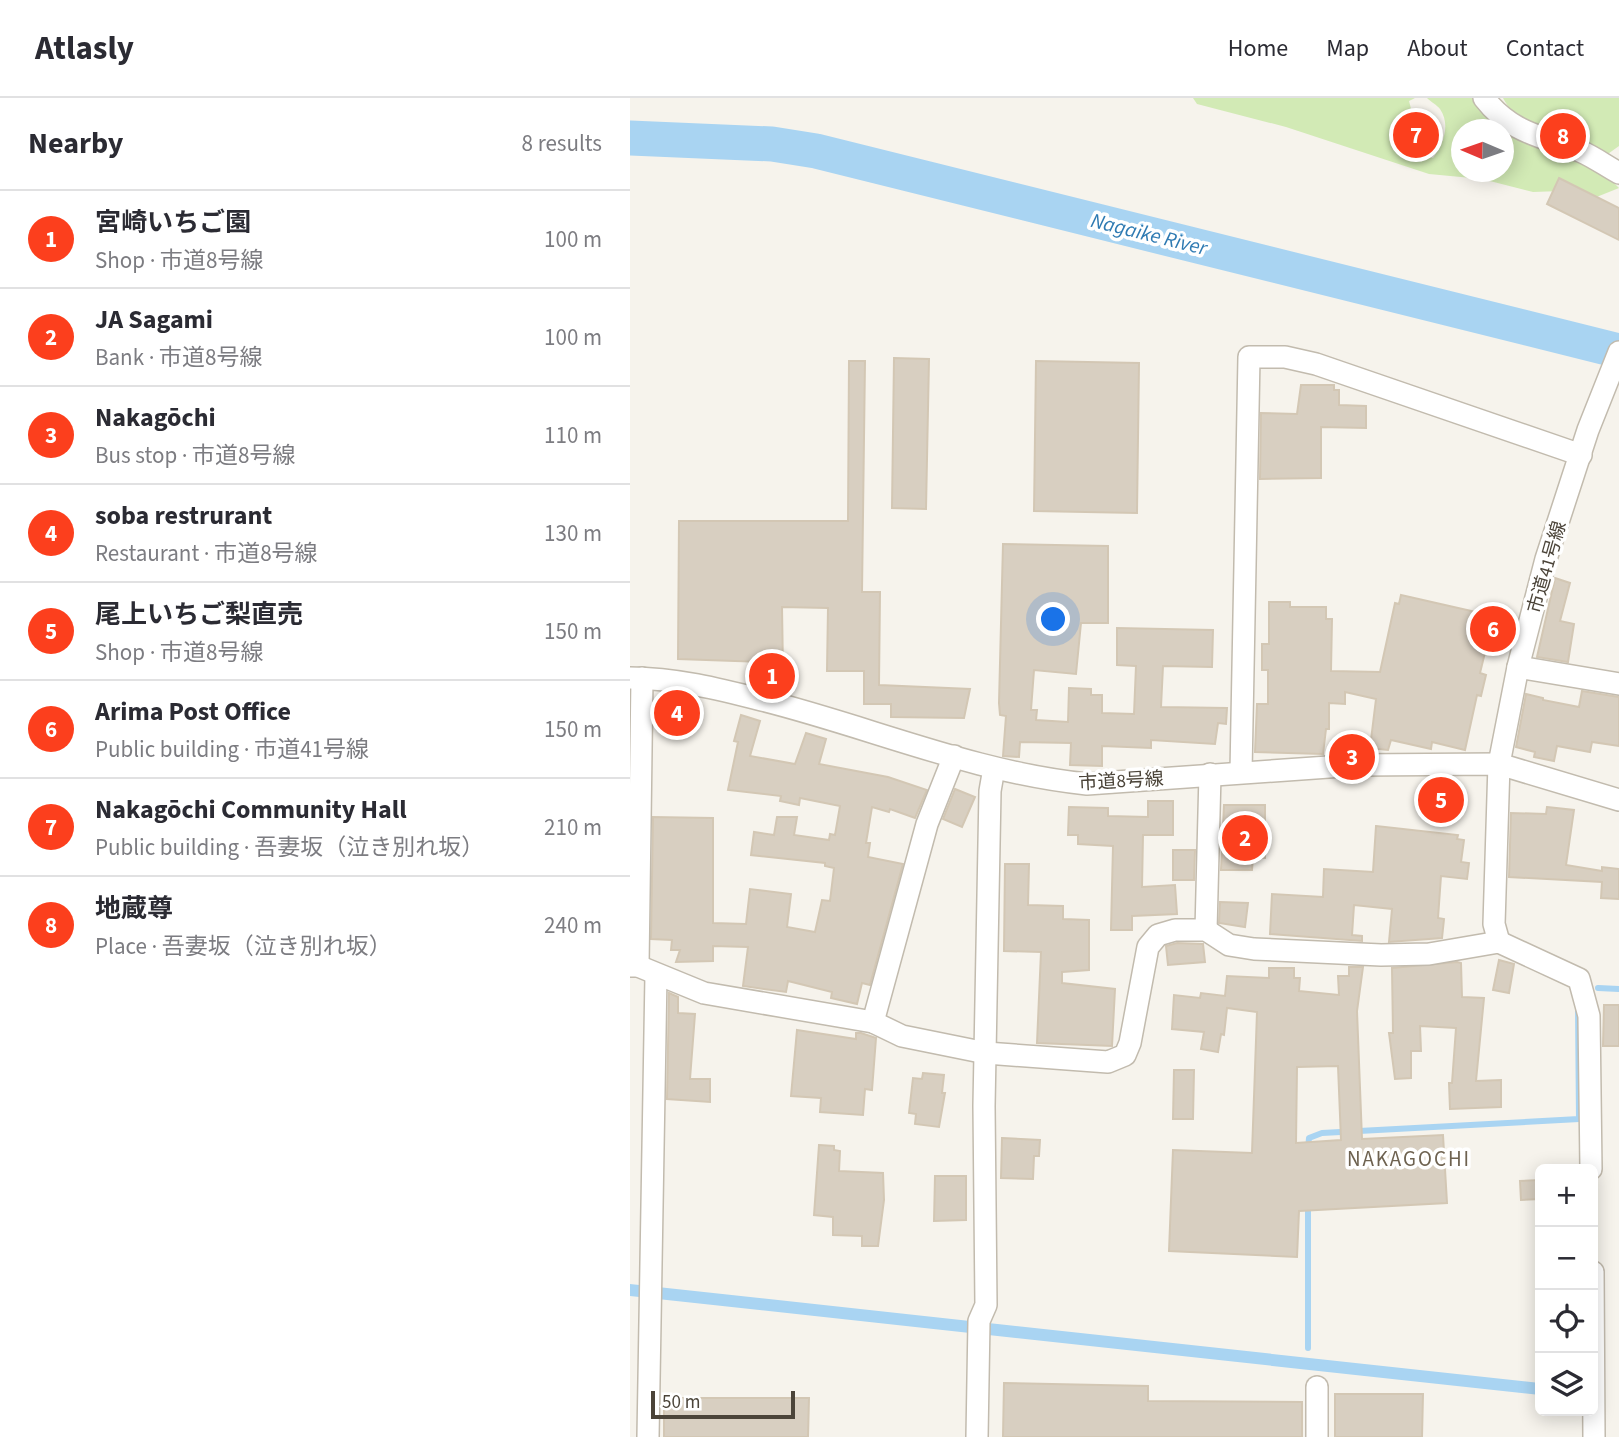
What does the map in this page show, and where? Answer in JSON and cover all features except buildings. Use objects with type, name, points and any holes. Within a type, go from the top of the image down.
[{"type":"street","points":[[1485,98],[1500,118],[1528,134],[1583,152],[1619,173]]},
{"type":"street","name":"市道41号線","points":[[1499,942],[1493,924],[1499,764],[1518,667],[1546,559],[1609,374],[1619,352]]},
{"type":"street","points":[[1241,772],[1249,357],[1285,357],[1315,364],[1581,454]]},
{"type":"street","points":[[1518,667],[1619,684]]},
{"type":"street","points":[[636,678],[651,1295],[648,1437]]},
{"type":"street","name":"市道8号線","points":[[636,678],[737,693],[994,768],[1055,780],[1087,783],[1357,765],[1499,764],[1619,800]]},
{"type":"street","points":[[873,1022],[928,824],[954,756]]},
{"type":"street","points":[[977,1437],[979,1328],[986,1305],[986,1053],[990,791],[994,768]]},
{"type":"street","points":[[1206,930],[1210,774]]},
{"type":"street","points":[[641,969],[705,993],[873,1022],[902,1036],[986,1053],[1116,1060],[1125,1055],[1130,1043],[1147,947],[1157,935],[1206,930],[1229,945],[1311,953],[1429,954],[1499,942],[1579,979],[1589,1016],[1591,1164]]},
{"type":"street","points":[[1593,1290],[1594,1353]]},
{"type":"street","points":[[1317,1387],[1317,1437]]},
{"type":"street","points":[[1594,1416],[1594,1437]]},
{"type":"green space","points":[[1193,98],[1415,98],[1409,101],[1414,120],[1401,144],[1416,153],[1433,158],[1443,141],[1445,122],[1440,109],[1427,98],[1481,98],[1603,172],[1619,188],[1589,200],[1561,191],[1533,192],[1494,182],[1514,182],[1514,119],[1451,119],[1451,176],[1429,174],[1286,127],[1197,104]]},
{"type":"green space","points":[[1503,98],[1619,98],[1619,146],[1605,156],[1548,135],[1522,120]]},
{"type":"water","points":[[630,1284],[1535,1382],[1535,1394],[630,1296]]},
{"type":"waterway","name":"Nagaike River","points":[[630,138],[772,144],[816,151],[1619,351]]},
{"type":"waterway","points":[[1598,988],[1619,989]]},
{"type":"waterway","points":[[1308,1150],[1309,1138],[1322,1133],[1579,1119],[1578,1007]]},
{"type":"waterway","points":[[1308,1203],[1308,1348]]},
{"type":"place","name":"Nakagōchi Community Hall","points":[[1416,135]]},
{"type":"place","name":"地蔵尊","points":[[1563,136]]},
{"type":"place","name":"Arima Post Office","points":[[1493,629]]},
{"type":"place","name":"宮崎いちご園","points":[[772,676]]},
{"type":"place","name":"soba restrurant","points":[[677,713]]},
{"type":"place","name":"Nakagōchi","points":[[1352,757]]},
{"type":"place","name":"尾上いちご梨直売","points":[[1441,800]]},
{"type":"place","name":"JA Sagami","points":[[1245,838]]},
{"type":"district","name":"NAKAGOCHI","points":[[1409,1159]]}]
